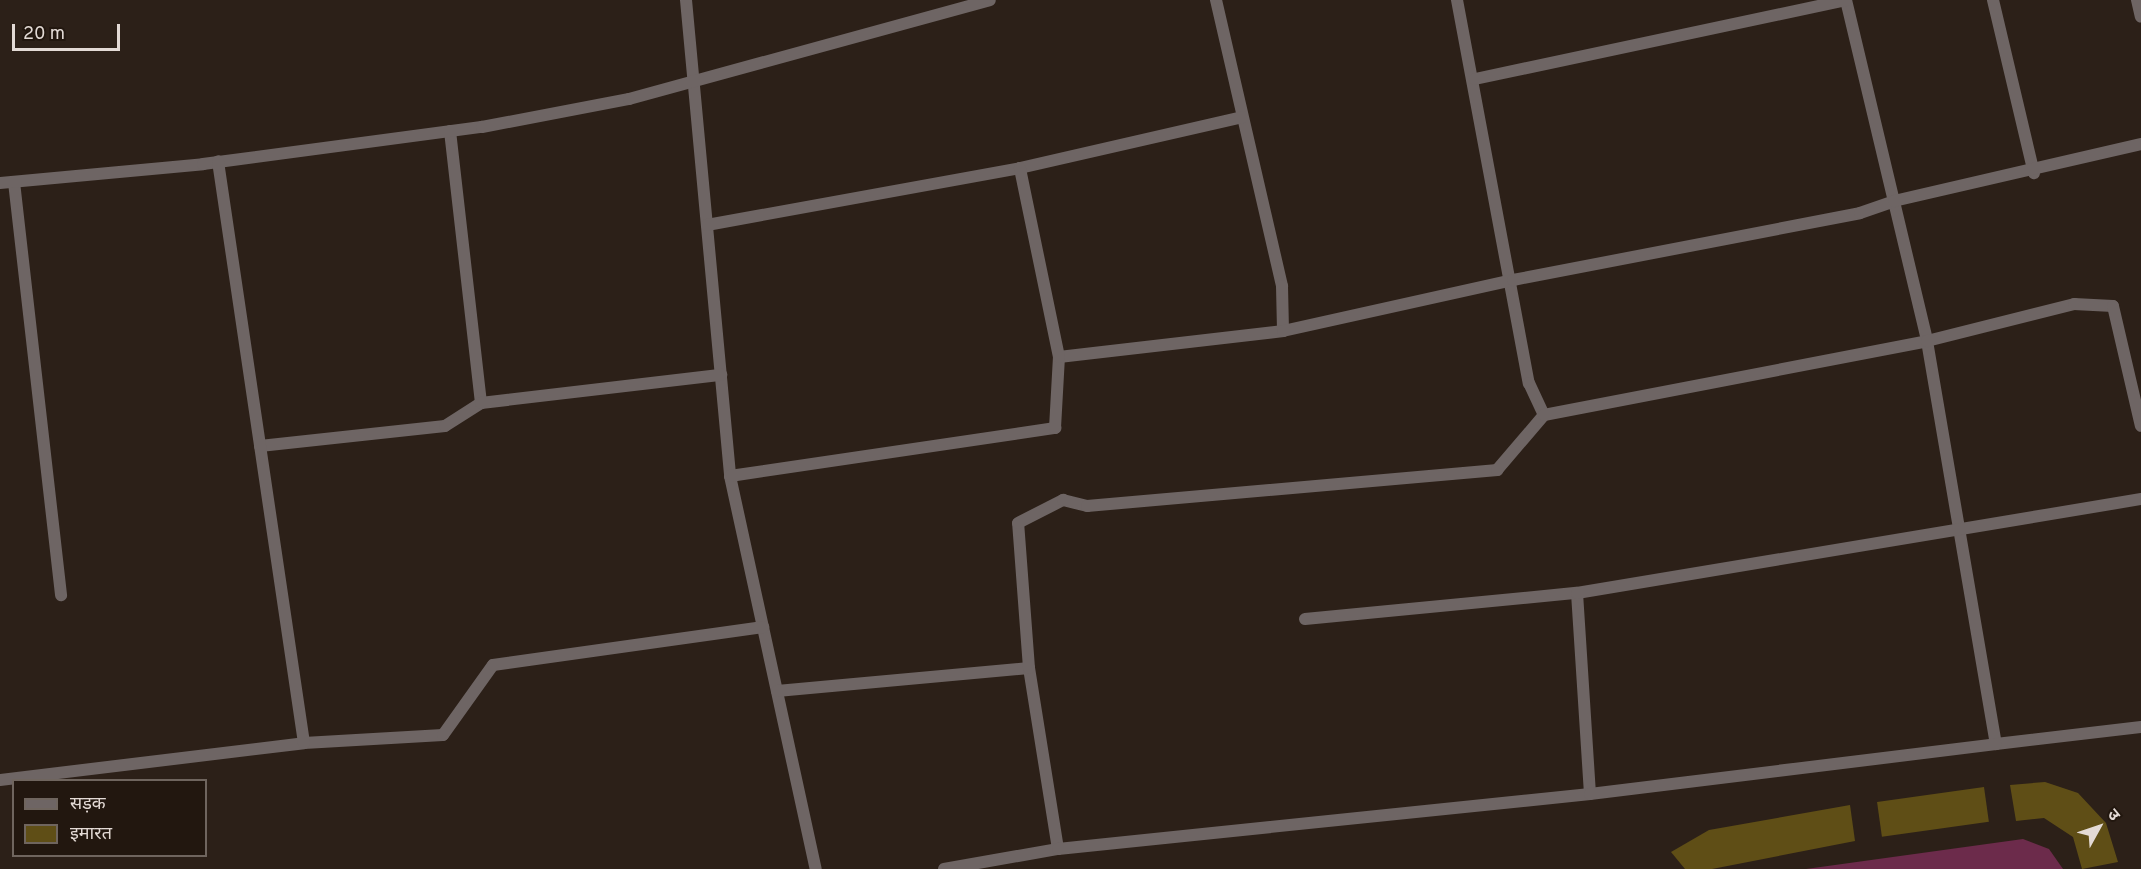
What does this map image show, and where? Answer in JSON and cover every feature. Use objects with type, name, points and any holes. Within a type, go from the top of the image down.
[{"type":"street","points":[[686,0],[730,476],[816,869]]},
{"type":"street","points":[[0,183],[218,161],[450,131],[629,99],[990,0]]},
{"type":"street","points":[[1216,0],[1282,286],[1283,331]]},
{"type":"street","points":[[1457,0],[1475,79],[1513,280],[1528,383],[1544,415]]},
{"type":"street","points":[[1475,79],[1846,0],[1927,341],[1996,744]]},
{"type":"street","points":[[1993,0],[2034,172]]},
{"type":"street","points":[[2137,0],[2141,17]]},
{"type":"street","points":[[707,225],[1020,168],[1242,117]]},
{"type":"street","points":[[450,131],[481,403]]},
{"type":"street","points":[[1059,357],[1283,331],[1513,280],[1860,213],[1894,201],[2034,172],[2141,144]]},
{"type":"street","points":[[218,161],[304,743]]},
{"type":"street","points":[[730,476],[1055,428],[1059,357],[1020,168]]},
{"type":"street","points":[[14,182],[61,595]]},
{"type":"street","points":[[1058,849],[1029,668],[1018,523],[1063,500],[1087,506],[1497,470],[1544,415],[1927,341],[2074,304],[2113,306],[2141,426]]},
{"type":"street","points":[[260,446],[445,426],[481,403],[721,375]]},
{"type":"street","points":[[1305,620],[1577,593],[2141,499]]},
{"type":"street","points":[[1577,593],[1590,794]]},
{"type":"street","points":[[0,780],[304,743],[443,735],[493,665],[763,627]]},
{"type":"street","points":[[777,691],[1029,668]]},
{"type":"street","points":[[944,869],[1058,849],[1590,794],[2141,727]]},
{"type":"shaded area","points":[[2023,839],[2049,849],[2063,869],[1806,869]]},
{"type":"building","points":[[2045,782],[2078,793],[2106,823],[2118,862],[2082,869],[2073,837],[2044,818],[2016,821],[2010,785]]},
{"type":"building","points":[[1984,787],[1989,822],[1882,837],[1877,802]]},
{"type":"building","points":[[1850,805],[1855,841],[1712,869],[1685,869],[1671,852],[1709,830]]}]
